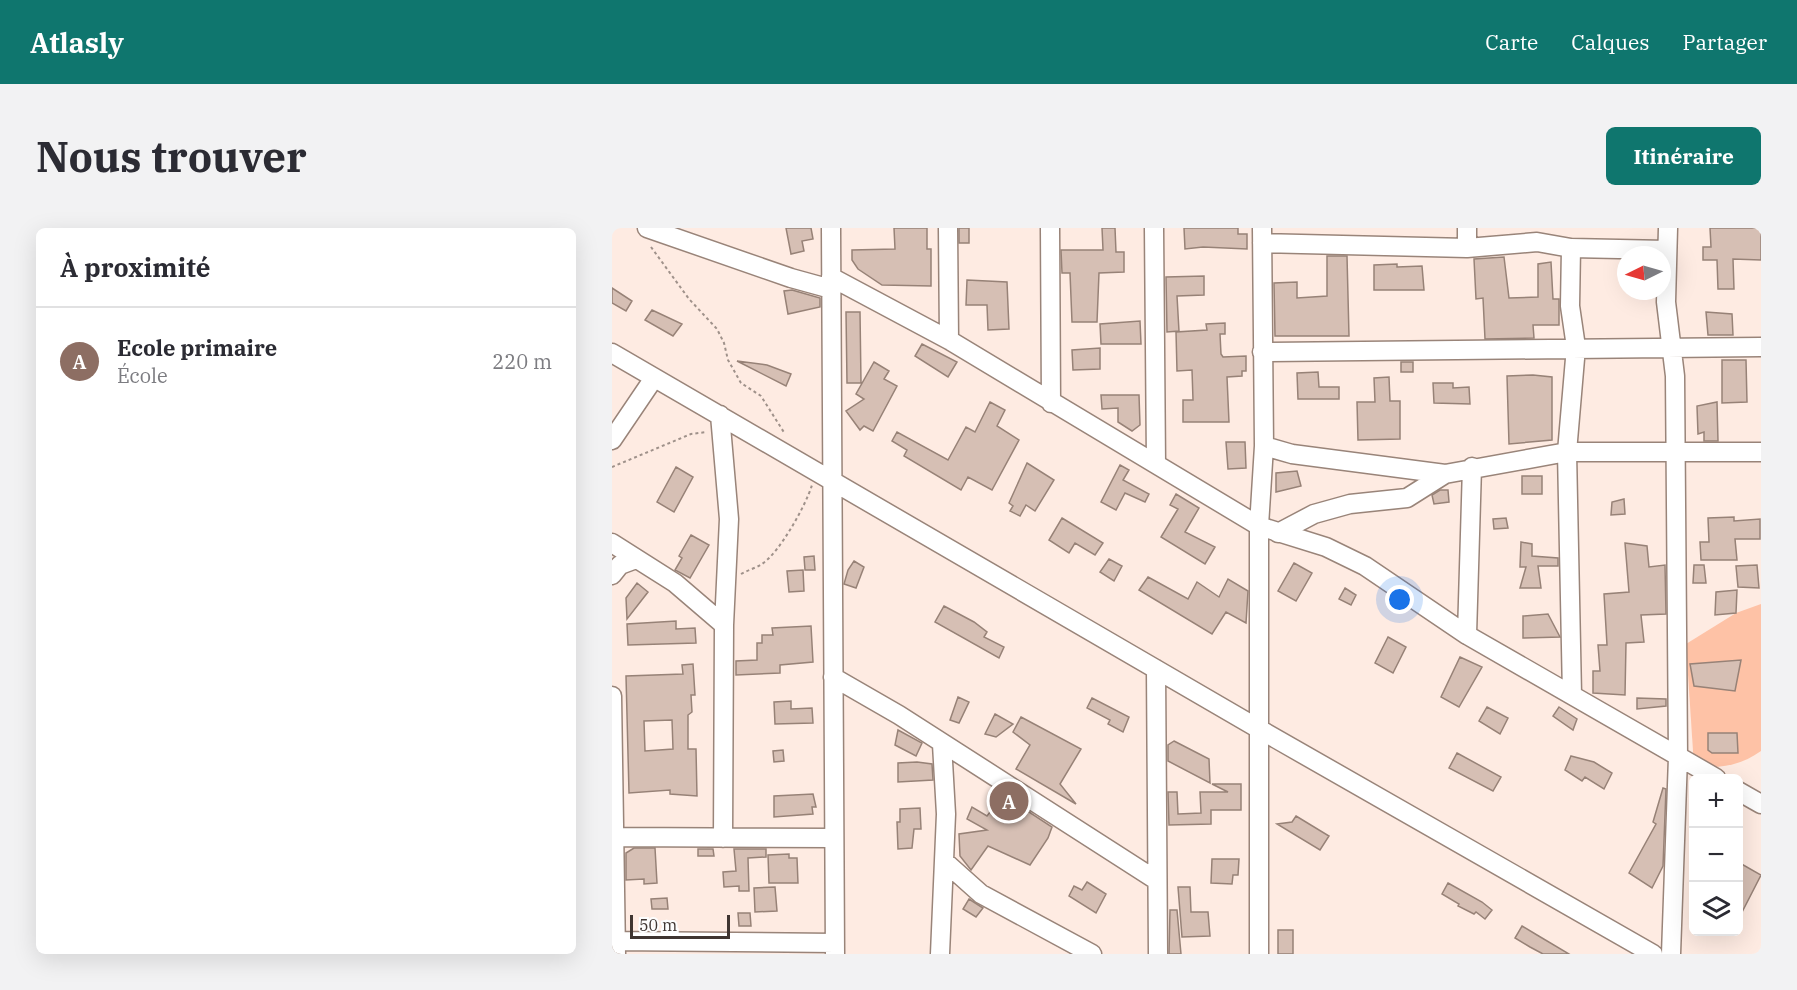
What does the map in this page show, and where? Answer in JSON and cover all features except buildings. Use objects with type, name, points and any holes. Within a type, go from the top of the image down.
[{"type":"street","points":[[612,696],[615,945],[835,948],[833,677],[824,475],[831,228]]},
{"type":"street","points":[[948,228],[948,340]]},
{"type":"street","points":[[1050,228],[1051,403]]},
{"type":"street","points":[[1154,228],[1156,464]]},
{"type":"street","points":[[1467,228],[1467,248]]},
{"type":"street","points":[[1667,246],[1668,228]]},
{"type":"street","points":[[646,234],[791,278],[831,283],[948,340],[1259,526],[1326,547],[1365,566],[1467,635],[1709,774]]},
{"type":"street","points":[[1259,954],[1259,526],[1264,446],[1262,236],[1467,248],[1537,242],[1571,248],[1617,249]]},
{"type":"street","points":[[1571,248],[1570,306],[1576,347],[1568,452],[1572,695]]},
{"type":"street","points":[[1666,300],[1670,349],[1675,376],[1676,451],[1678,757],[1671,954]]},
{"type":"street","points":[[1262,352],[1576,347],[1670,349],[1761,347]]},
{"type":"street","points":[[612,352],[721,422],[793,457],[1259,729],[1653,954]]},
{"type":"street","points":[[612,440],[654,378]]},
{"type":"street","points":[[721,422],[729,519],[724,625],[723,838]]},
{"type":"street","points":[[1264,446],[1292,454],[1445,474]]},
{"type":"street","points":[[1278,533],[1314,514],[1350,504],[1407,498],[1445,474],[1472,467],[1568,452],[1761,452]]},
{"type":"street","points":[[1467,635],[1472,467]]},
{"type":"street","points":[[612,543],[675,583],[724,625]]},
{"type":"street","points":[[612,575],[620,565],[636,559]]},
{"type":"street","points":[[1156,669],[1158,954]]},
{"type":"street","points":[[833,677],[1156,880]]},
{"type":"street","points":[[940,954],[946,814],[942,744]]},
{"type":"street","points":[[1743,794],[1761,804]]},
{"type":"street","points":[[615,837],[834,838]]},
{"type":"street","points":[[944,861],[981,894],[1092,954]]},
{"type":"street","points":[[1054,954],[1056,935]]},
{"type":"path","points":[[646,234],[688,299],[717,329],[741,384],[761,396],[787,437],[793,457]]},
{"type":"path","points":[[612,467],[721,422]]},
{"type":"path","points":[[726,583],[764,563],[824,475]]},
{"type":"shaded area","points":[[1761,604],[1761,751],[1745,760],[1729,765],[1694,766],[1686,644],[1736,613]]},
{"type":"place","name":"Ecole primaire","points":[[1009,801]]}]
